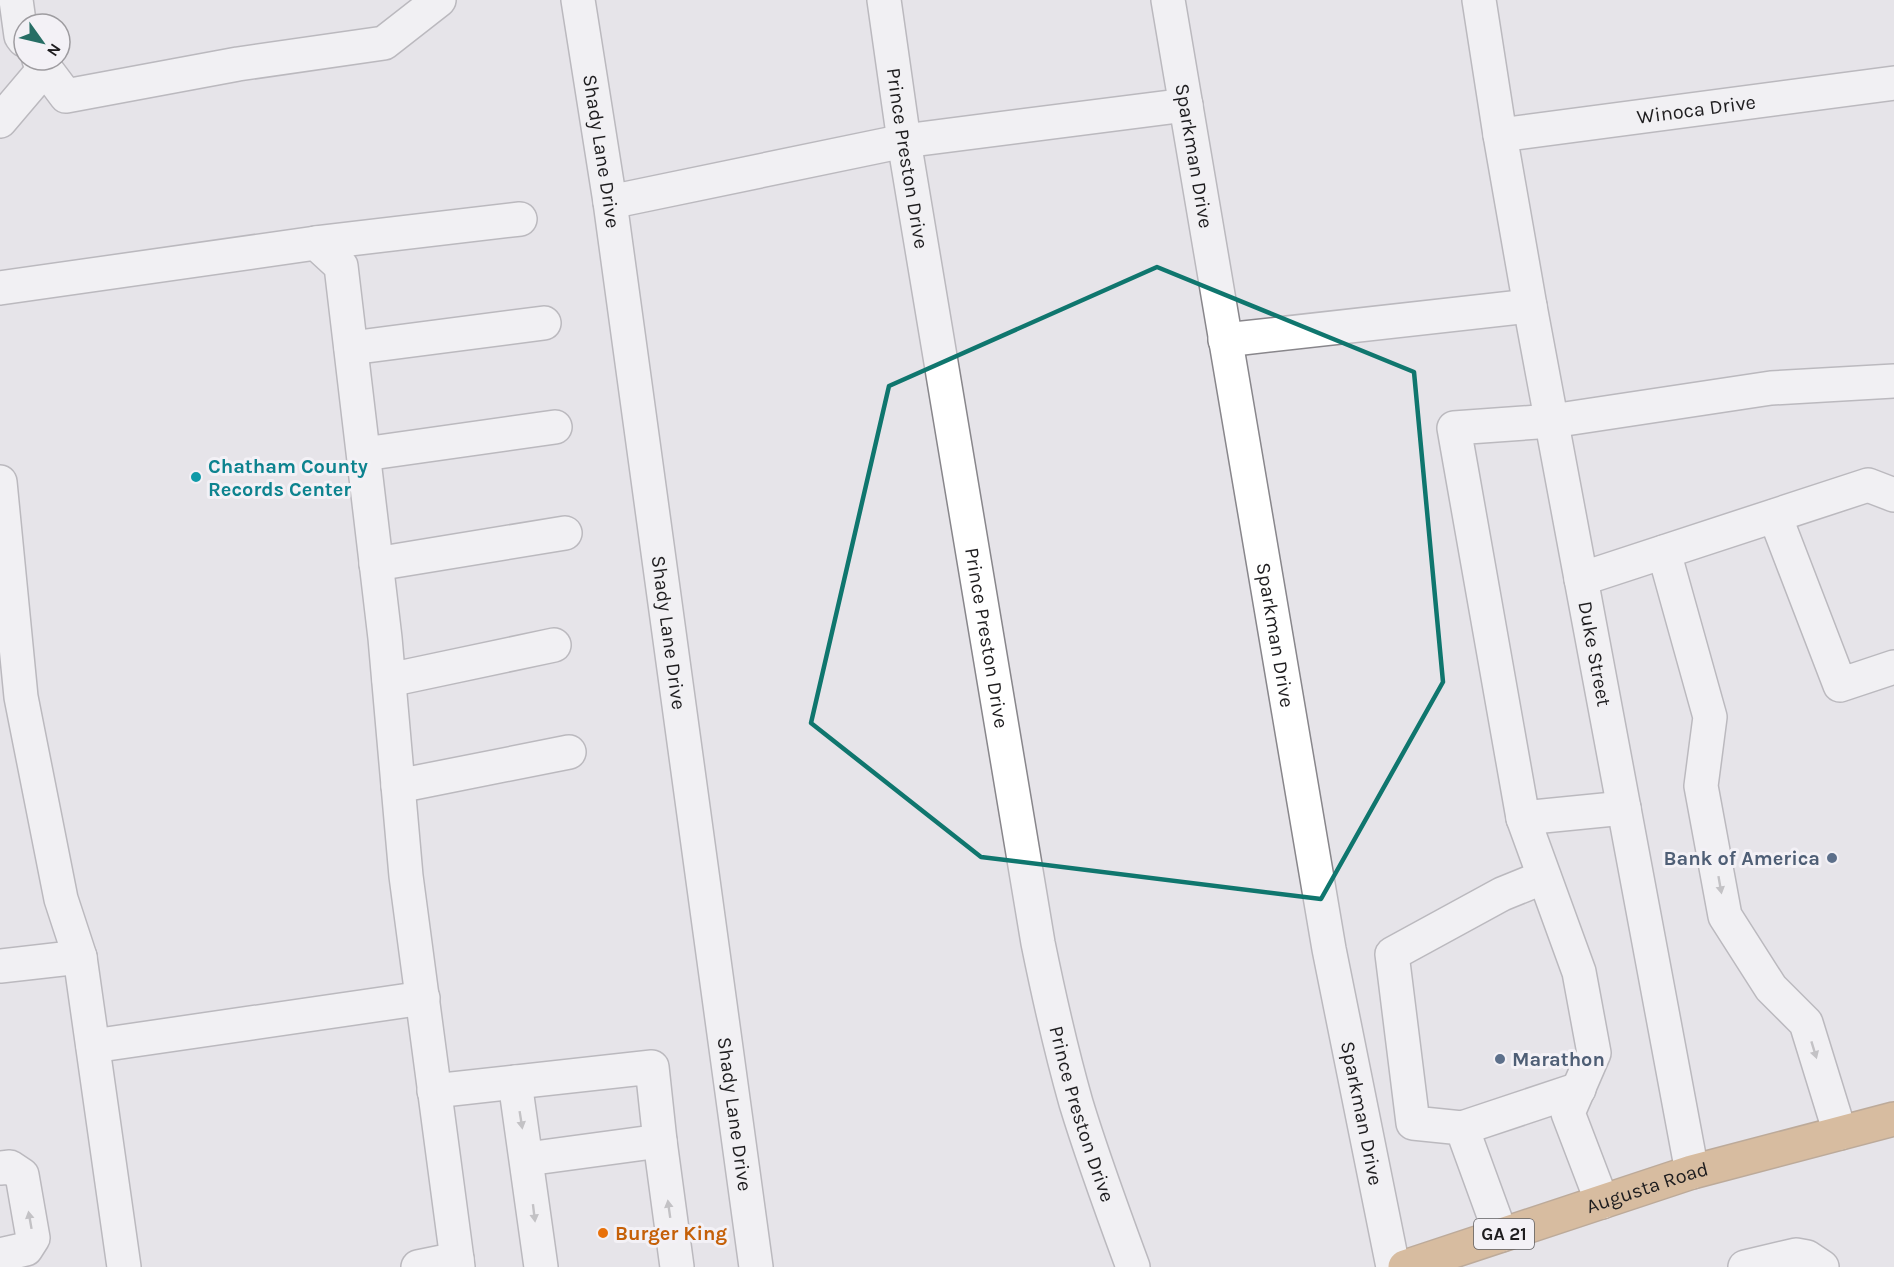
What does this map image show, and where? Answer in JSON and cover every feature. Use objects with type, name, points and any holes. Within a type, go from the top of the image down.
[{"type":"highway","name":"Augusta Road","points":[[1405,1267],[1692,1172],[1894,1119]]},
{"type":"street","points":[[0,1],[5,0]]},
{"type":"street","points":[[48,72],[66,96],[238,64],[384,44],[439,0]]},
{"type":"street","name":"Shady Lane Drive","points":[[578,0],[610,202],[756,1267]]},
{"type":"street","name":"Prince Preston Drive","points":[[884,0],[904,141],[1038,943],[1076,1103],[1133,1267]]},
{"type":"street","name":"Sparkman Drive","points":[[1168,0],[1329,949],[1393,1267]]},
{"type":"street","name":"Duke Street","points":[[1479,0],[1530,306],[1692,1172]]},
{"type":"street","points":[[0,122],[36,72]]},
{"type":"street","name":"Winoca Drive","points":[[1500,135],[1894,83]]},
{"type":"street","points":[[610,202],[904,141],[1186,105]]},
{"type":"street","points":[[0,288],[316,243],[520,219]]},
{"type":"street","points":[[316,243],[341,266],[389,680],[406,876],[458,1263],[418,1267]]},
{"type":"street","points":[[1225,340],[1530,306]]},
{"type":"street","points":[[351,348],[544,323]]},
{"type":"street","points":[[1602,1202],[1568,1113],[1594,1053],[1579,972],[1523,818],[1454,428],[1552,421],[1771,388],[1894,381]]},
{"type":"street","points":[[364,454],[555,426]]},
{"type":"street","points":[[0,482],[21,697],[61,899],[80,957],[124,1267]]},
{"type":"street","points":[[1581,579],[1868,485],[1894,495]]},
{"type":"street","points":[[1775,516],[1840,685],[1894,667]]},
{"type":"street","points":[[376,564],[565,533]]},
{"type":"street","points":[[1664,552],[1710,717],[1701,786],[1725,916],[1771,988],[1806,1023],[1840,1133]]},
{"type":"street","points":[[389,680],[554,645]]},
{"type":"street","points":[[398,786],[569,752]]},
{"type":"street","points":[[1523,818],[1624,808]]},
{"type":"street","points":[[1544,877],[1502,894],[1392,954],[1413,1123],[1462,1128],[1579,1089]]},
{"type":"street","points":[[0,966],[80,957]]},
{"type":"street","points":[[93,1046],[423,998]]},
{"type":"street","points":[[434,1091],[652,1067],[677,1267]]},
{"type":"street","points":[[515,1082],[541,1267]]},
{"type":"street","points":[[1462,1128],[1501,1235]]},
{"type":"street","points":[[527,1159],[660,1141]]},
{"type":"street","points":[[0,1168],[10,1167],[22,1175],[33,1238],[26,1249],[0,1255]]},
{"type":"street","points":[[1745,1267],[1796,1255],[1807,1257],[1822,1267]]},
{"type":"highlighted area","points":[[1157,267],[1414,372],[1443,682],[1321,899],[981,857],[811,723],[889,386]]},
{"type":"place","name":"Chatham County Records Center","points":[[196,477]]},
{"type":"place","name":"Bank of America","points":[[1832,858]]},
{"type":"place","name":"Marathon","points":[[1500,1059]]},
{"type":"place","name":"Burger King","points":[[603,1233]]}]
